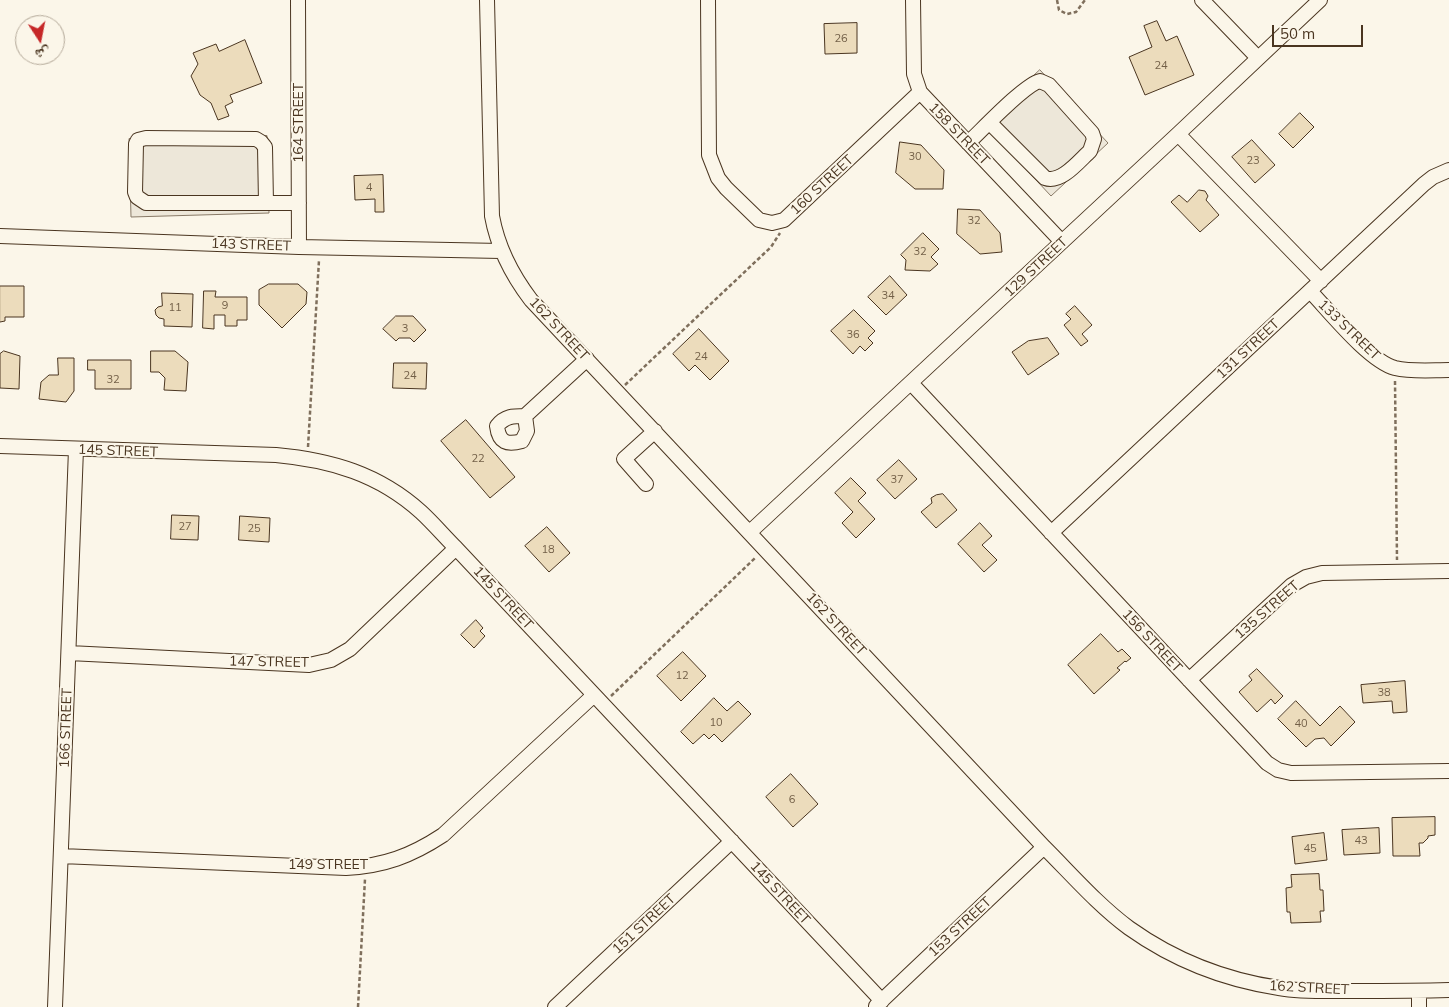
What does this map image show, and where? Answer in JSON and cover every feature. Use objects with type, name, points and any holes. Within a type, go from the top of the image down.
[{"type":"street","name":"164 STREET","points":[[298,0],[299,246]]},
{"type":"street","name":"162 STREET","points":[[487,0],[492,216],[495,234],[501,251],[520,285],[655,432],[1044,847],[1097,901],[1129,928],[1163,950],[1200,968],[1240,981],[1280,989],[1322,991],[1449,990]]},
{"type":"street","name":"160 STREET","points":[[708,0],[709,155],[712,167],[718,178],[759,220],[772,223],[784,220],[920,92]]},
{"type":"street","name":"158 STREET","points":[[913,0],[914,74],[920,92],[1062,242]]},
{"type":"street","points":[[1202,0],[1258,58]]},
{"type":"street","name":"129 STREET","points":[[750,532],[1320,0]]},
{"type":"street","points":[[968,143],[1030,85],[1040,81],[1049,85],[1088,127],[1094,139],[1093,146],[1090,151],[1060,177],[1050,180],[1045,178],[990,123]]},
{"type":"street","points":[[1178,134],[1321,281]]},
{"type":"street","points":[[266,203],[264,147],[256,139],[146,138],[138,140],[136,144],[135,192],[141,201],[152,203],[266,203],[299,203]]},
{"type":"street","name":"131 STREET","points":[[1051,533],[1424,184],[1433,177],[1449,170]]},
{"type":"street","name":"143 STREET","points":[[0,236],[501,251]]},
{"type":"street","name":"133 STREET","points":[[1310,291],[1383,363],[1406,370],[1449,370]]},
{"type":"street","points":[[525,416],[587,359]]},
{"type":"street","name":"156 STREET","points":[[911,383],[1267,763],[1278,770],[1291,773],[1449,772]]},
{"type":"street","points":[[646,484],[624,460],[627,455],[655,432]]},
{"type":"street","name":"145 STREET","points":[[0,446],[308,458],[338,465],[368,477],[395,492],[420,512],[456,548],[732,841],[878,1004]]},
{"type":"street","name":"166 STREET","points":[[54,1007],[76,449]]},
{"type":"street","name":"147 STREET","points":[[69,653],[302,664],[331,660],[350,649],[456,548]]},
{"type":"street","name":"135 STREET","points":[[1189,680],[1279,596],[1292,585],[1306,577],[1322,573],[1449,571]]},
{"type":"street","name":"149 STREET","points":[[61,856],[327,867],[365,867],[393,861],[419,850],[443,835],[598,699]]},
{"type":"street","name":"151 STREET","points":[[555,1007],[732,841]]},
{"type":"street","name":"153 STREET","points":[[878,1004],[1044,847]]},
{"type":"street","points":[[1419,991],[1419,1007]]},
{"type":"path","points":[[1057,0],[1060,10],[1067,14],[1076,12],[1085,0]]},
{"type":"path","points":[[618,392],[771,247],[780,235],[784,220]]},
{"type":"path","points":[[308,458],[319,247]]},
{"type":"path","points":[[1395,368],[1397,572]]},
{"type":"path","points":[[598,699],[766,549]]},
{"type":"path","points":[[358,1007],[365,867]]},
{"type":"shaded area","points":[[1040,70],[1108,143],[1051,196],[983,123]]},
{"type":"shaded area","points":[[267,136],[269,213],[131,217],[129,139]]},
{"type":"building","points":[[1157,21],[1166,41],[1177,36],[1194,75],[1145,95],[1129,57],[1152,47],[1144,26]]},
{"type":"building","points":[[857,23],[857,53],[825,54],[824,24]]},
{"type":"building","points":[[245,40],[262,83],[230,95],[233,102],[225,106],[229,116],[218,120],[211,103],[200,95],[191,76],[198,64],[193,53],[216,44],[219,51]]},
{"type":"building","points":[[1300,113],[1314,127],[1293,148],[1279,134]]},
{"type":"building","points":[[1252,140],[1275,165],[1255,183],[1232,157]]},
{"type":"building","points":[[900,142],[921,145],[944,170],[943,189],[915,189],[896,173]]},
{"type":"building","points":[[383,175],[384,212],[375,212],[375,199],[355,200],[354,176]]},
{"type":"building","points":[[1199,190],[1205,191],[1208,196],[1206,200],[1219,215],[1200,232],[1171,202],[1179,195],[1187,202]]},
{"type":"building","points":[[958,209],[980,210],[1000,233],[1002,252],[980,254],[957,234]]},
{"type":"building","points":[[923,233],[939,249],[931,257],[938,264],[930,271],[905,270],[906,260],[901,255]]},
{"type":"building","points":[[890,276],[907,295],[886,315],[868,297]]},
{"type":"building","points":[[269,284],[298,284],[307,292],[306,304],[282,328],[259,305],[259,290]]},
{"type":"building","points":[[0,286],[24,286],[24,317],[5,317],[5,321],[0,322]]},
{"type":"building","points":[[204,291],[216,291],[215,297],[247,297],[247,320],[237,320],[237,326],[225,326],[225,315],[214,315],[214,329],[203,328]]},
{"type":"building","points":[[162,293],[193,294],[192,327],[164,326],[164,319],[156,315],[155,310],[162,306]]},
{"type":"building","points":[[1075,306],[1092,325],[1082,334],[1088,341],[1081,346],[1064,325],[1071,319],[1066,314]]},
{"type":"building","points":[[854,310],[875,331],[868,338],[873,343],[865,351],[860,346],[853,354],[831,331]]},
{"type":"building","points":[[396,316],[413,316],[426,330],[414,342],[410,338],[399,338],[396,341],[383,329]]},
{"type":"building","points":[[699,329],[729,361],[710,380],[695,365],[689,371],[673,354]]},
{"type":"building","points":[[1048,338],[1059,354],[1028,375],[1012,352],[1028,341]]},
{"type":"building","points":[[4,351],[20,356],[19,389],[0,388],[0,354]]},
{"type":"building","points":[[151,351],[175,351],[188,362],[186,391],[164,390],[165,378],[159,372],[151,372]]},
{"type":"building","points":[[58,358],[74,358],[74,391],[66,402],[39,399],[41,382],[49,375],[58,375]]},
{"type":"building","points":[[88,360],[131,360],[131,389],[95,389],[95,370],[88,370]]},
{"type":"building","points":[[394,363],[427,363],[426,389],[393,388]]},
{"type":"building","points":[[466,420],[515,477],[490,498],[441,441]]},
{"type":"building","points":[[899,460],[917,479],[895,499],[877,480]]},
{"type":"building","points":[[851,478],[866,493],[858,501],[875,519],[856,538],[842,523],[853,512],[835,493]]},
{"type":"building","points":[[943,494],[957,510],[936,528],[921,512],[932,503],[931,498]]},
{"type":"building","points":[[172,515],[199,516],[198,540],[171,539]]},
{"type":"building","points":[[240,516],[270,518],[269,542],[239,540]]},
{"type":"building","points":[[980,523],[992,536],[982,545],[997,560],[984,572],[958,544]]},
{"type":"building","points":[[547,527],[570,553],[549,572],[525,546]]},
{"type":"building","points":[[476,620],[483,628],[480,631],[485,636],[474,648],[461,635]]},
{"type":"building","points":[[1101,634],[1118,652],[1122,649],[1131,658],[1117,668],[1120,670],[1094,694],[1068,665]]},
{"type":"building","points":[[683,652],[706,676],[681,701],[657,676]]},
{"type":"building","points":[[1257,669],[1283,696],[1275,704],[1271,699],[1257,712],[1239,692],[1252,680],[1249,676]]},
{"type":"building","points":[[1405,681],[1407,712],[1393,713],[1392,701],[1363,703],[1361,685]]},
{"type":"building","points":[[714,698],[727,711],[738,701],[751,714],[722,742],[714,734],[709,739],[704,734],[693,744],[681,732]]},
{"type":"building","points":[[1296,701],[1320,726],[1340,706],[1355,722],[1331,746],[1324,738],[1315,739],[1306,747],[1278,719]]},
{"type":"building","points":[[791,774],[818,804],[793,827],[766,797]]},
{"type":"building","points":[[1435,817],[1435,835],[1428,836],[1423,843],[1419,843],[1420,856],[1393,856],[1392,818]]},
{"type":"building","points":[[1379,828],[1380,853],[1344,855],[1342,830]]},
{"type":"building","points":[[1324,833],[1327,860],[1295,864],[1292,837]]},
{"type":"building","points":[[1319,874],[1320,890],[1323,890],[1324,911],[1320,911],[1321,922],[1291,923],[1290,912],[1287,912],[1286,888],[1292,887],[1291,875]]}]
